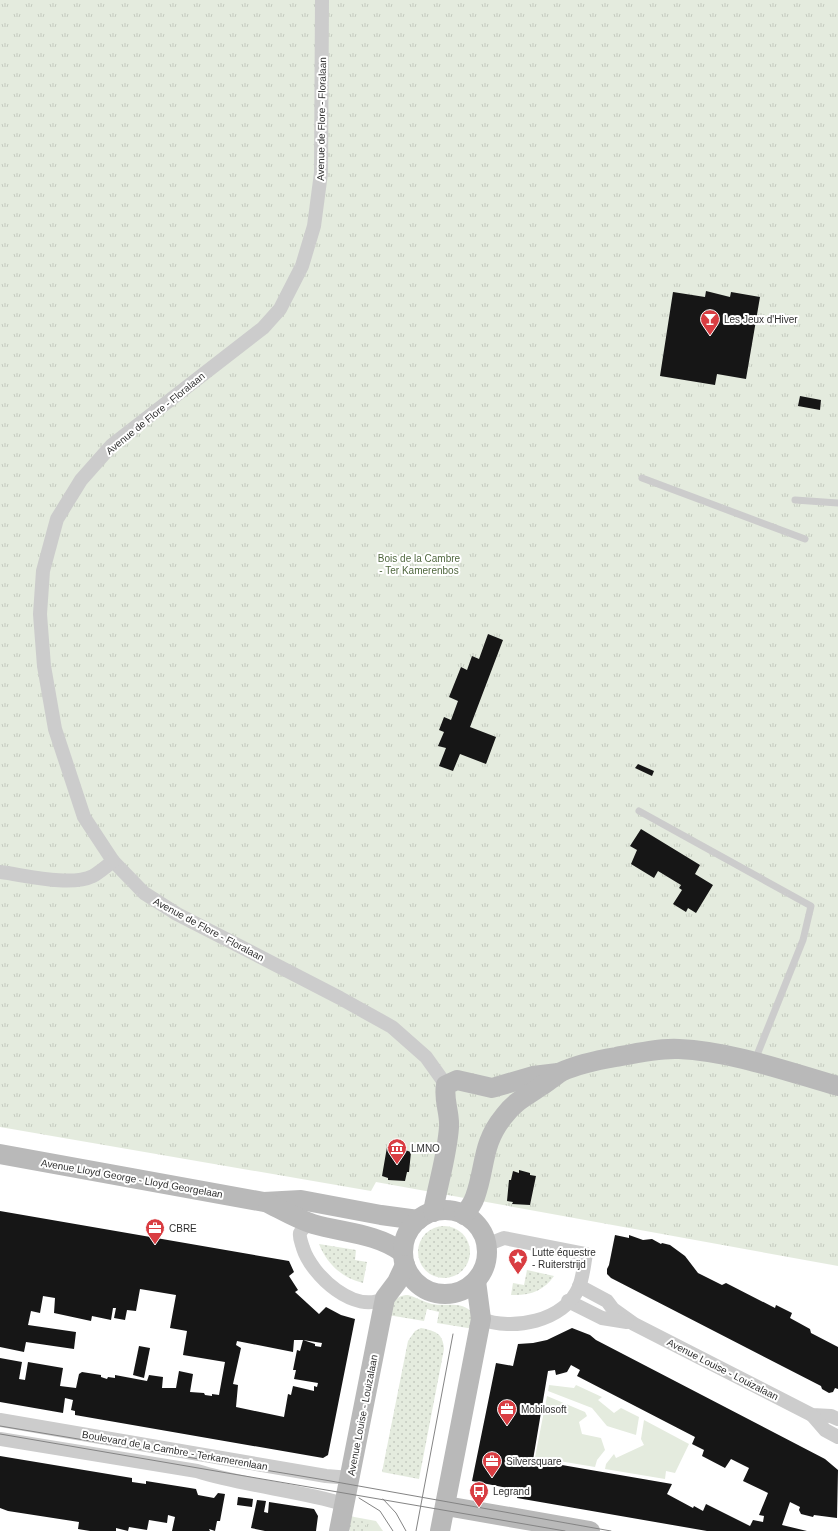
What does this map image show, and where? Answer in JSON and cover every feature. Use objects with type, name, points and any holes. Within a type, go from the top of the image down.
[{"type":"main road","points":[[425,1216],[449,1210],[464,1215],[476,1225],[482,1234],[486,1245],[486,1258],[483,1270],[476,1281],[464,1290],[450,1294],[436,1293],[422,1288],[412,1278],[404,1259],[406,1234],[425,1216],[447,1154],[449,1124],[444,1094],[446,1084],[457,1080],[492,1088],[533,1076],[560,1073],[594,1061],[637,1053],[678,1049],[710,1053],[754,1062],[838,1086]]},
{"type":"main road","points":[[464,1215],[475,1198],[485,1151],[491,1134],[517,1100],[541,1087],[560,1073]]},
{"type":"main road","name":"Avenue Lloyd George - Lloyd Georgelaan","points":[[0,1154],[264,1202],[302,1200],[381,1215],[425,1216]]},
{"type":"main road","name":"Avenue Lloyd George - Lloyd Georgelaan","points":[[264,1202],[312,1223],[377,1238],[390,1243],[404,1259]]},
{"type":"main road","name":"Avenue Louise - Louizalaan","points":[[339,1531],[385,1298],[397,1282],[404,1259]]},
{"type":"main road","points":[[440,1531],[481,1319],[476,1281]]},
{"type":"main road","points":[[446,1506],[590,1531]]},
{"type":"street","name":"Avenue de Flore - Floralaan","points":[[322,0],[321,173],[314,226],[302,266],[280,308],[263,328],[112,445],[81,480],[57,519],[43,571],[40,614],[44,666],[55,729],[77,799],[84,817],[113,861],[144,893],[177,914],[340,998],[392,1027],[426,1057],[446,1084]]},
{"type":"street","points":[[0,872],[55,881],[92,877],[113,861]]},
{"type":"street","points":[[312,1223],[304,1228],[300,1233],[300,1240],[305,1254],[322,1279],[333,1288],[354,1298],[379,1302],[385,1298]]},
{"type":"street","points":[[481,1319],[497,1323],[530,1323],[552,1314],[568,1302],[579,1286],[586,1254],[504,1238],[486,1245]]},
{"type":"street","name":"Avenue Louise - Louizalaan","points":[[579,1286],[607,1302],[613,1309],[634,1324],[812,1415],[825,1430],[838,1437]]},
{"type":"street","name":"Avenue Louise - Louizalaan","points":[[568,1302],[602,1318],[634,1324]]},
{"type":"street","name":"Avenue Louise - Louizalaan","points":[[812,1415],[831,1416],[838,1419]]},
{"type":"street","name":"Boulevard de la Cambre - Terkamerenlaan","points":[[0,1420],[326,1476],[350,1478]]},
{"type":"street","name":"Boulevard de la Cambre - Terkamerenlaan","points":[[0,1439],[197,1471],[218,1478],[322,1498],[344,1504]]},
{"type":"lane","points":[[642,478],[804,539]]},
{"type":"lane","points":[[795,500],[838,503]]},
{"type":"lane","points":[[639,811],[811,906],[803,940],[754,1062]]},
{"type":"green space","name":"Bois de la Cambre - Ter Kamerenbos","points":[[0,0],[838,0],[838,1266],[376,1182],[371,1191],[0,1127]]},
{"type":"green space","points":[[444,1226],[454,1228],[462,1234],[468,1242],[470,1252],[468,1262],[462,1270],[454,1276],[444,1278],[434,1276],[426,1270],[420,1262],[418,1252],[420,1242],[426,1234],[434,1228]]},
{"type":"green space","points":[[319,1244],[356,1250],[355,1260],[367,1262],[363,1283],[348,1278],[336,1269],[326,1258]]},
{"type":"green space","points":[[527,1270],[554,1276],[546,1285],[536,1292],[524,1295],[511,1295],[513,1283],[524,1285]]},
{"type":"green space","points":[[408,1295],[432,1304],[460,1305],[464,1307],[473,1314],[474,1329],[437,1323],[439,1312],[427,1309],[424,1321],[388,1315],[397,1298]]},
{"type":"green space","points":[[421,1328],[430,1330],[440,1336],[444,1349],[419,1479],[382,1472],[408,1341],[415,1331]]},
{"type":"green space","points":[[549,1385],[574,1388],[576,1385],[602,1397],[598,1400],[614,1413],[621,1408],[639,1417],[636,1435],[607,1426],[592,1408],[548,1391]]},
{"type":"green space","points":[[547,1396],[585,1412],[587,1416],[579,1422],[582,1434],[601,1438],[605,1450],[597,1460],[595,1467],[535,1457]]},
{"type":"green space","points":[[644,1420],[689,1444],[675,1473],[666,1471],[665,1479],[605,1469],[606,1464],[614,1454],[616,1458],[644,1445],[641,1439]]},
{"type":"green space","points":[[349,1516],[376,1521],[383,1531],[350,1531],[347,1525]]},
{"type":"green space","points":[[349,1518],[366,1522],[366,1531],[352,1531],[348,1525]]},
{"type":"building","name":"Les Jeux d'Hiver","points":[[706,291],[730,297],[731,292],[760,297],[746,379],[717,374],[715,385],[660,376],[673,292],[705,297]]},
{"type":"building","points":[[800,396],[821,400],[820,410],[798,406]]},
{"type":"building","points":[[488,634],[503,640],[470,727],[496,737],[486,764],[460,754],[453,771],[439,766],[446,748],[438,746],[444,732],[439,730],[444,717],[451,720],[458,701],[449,697],[461,667],[467,670],[472,656],[479,659]]},
{"type":"building","points":[[638,764],[654,771],[652,776],[635,768]]},
{"type":"building","points":[[641,829],[700,865],[695,874],[713,885],[696,913],[688,908],[686,912],[673,904],[682,890],[679,888],[681,885],[658,871],[654,878],[631,864],[637,850],[630,846]]},
{"type":"building","points":[[394,1146],[405,1148],[405,1150],[411,1152],[409,1172],[407,1172],[405,1181],[388,1180],[388,1178],[382,1176],[387,1147],[394,1148]]},
{"type":"building","points":[[519,1170],[536,1176],[530,1205],[512,1204],[513,1202],[507,1201],[509,1180],[511,1180],[513,1171],[519,1173]]},
{"type":"building","points":[[0,1211],[289,1261],[294,1272],[289,1276],[298,1290],[295,1292],[319,1314],[326,1307],[341,1315],[355,1319],[328,1455],[323,1458],[75,1415],[75,1411],[71,1410],[73,1400],[65,1398],[63,1413],[0,1402],[0,1358],[22,1362],[19,1379],[25,1380],[28,1362],[63,1368],[60,1386],[76,1388],[79,1374],[82,1372],[101,1375],[101,1377],[107,1379],[108,1377],[115,1378],[115,1375],[147,1381],[149,1375],[163,1377],[162,1388],[176,1388],[179,1371],[193,1374],[190,1392],[204,1393],[205,1395],[212,1396],[212,1394],[219,1395],[225,1362],[183,1355],[187,1331],[170,1328],[176,1295],[140,1289],[136,1311],[127,1310],[125,1320],[114,1318],[116,1308],[113,1308],[111,1320],[92,1316],[91,1321],[54,1313],[55,1298],[43,1296],[40,1313],[31,1311],[28,1325],[76,1332],[74,1349],[26,1342],[24,1352],[0,1347]],"holes":[[[294,1340],[303,1340],[300,1351],[297,1350],[293,1370],[296,1370],[294,1379],[318,1383],[317,1387],[314,1386],[314,1391],[293,1386],[291,1395],[288,1394],[284,1417],[236,1407],[238,1385],[233,1384],[241,1348],[236,1345],[237,1341],[293,1352]],[[303,1340],[322,1343],[321,1347],[315,1346],[315,1344]]]},
{"type":"building","points":[[615,1235],[629,1238],[629,1235],[643,1240],[652,1239],[661,1244],[670,1245],[685,1256],[698,1273],[722,1285],[726,1283],[775,1308],[776,1305],[792,1313],[790,1318],[810,1329],[811,1333],[838,1347],[838,1389],[835,1388],[833,1392],[829,1393],[822,1389],[821,1386],[611,1278],[607,1274],[607,1269]]},
{"type":"building","points":[[572,1328],[590,1335],[596,1340],[825,1459],[838,1470],[837,1518],[814,1515],[813,1517],[801,1514],[799,1510],[800,1507],[790,1502],[782,1525],[807,1531],[707,1531],[517,1498],[518,1490],[472,1481],[496,1363],[513,1366],[518,1344],[547,1340]],"holes":[[[571,1365],[580,1370],[577,1376],[695,1437],[692,1444],[704,1450],[702,1456],[725,1468],[731,1459],[749,1468],[743,1481],[768,1493],[759,1515],[764,1516],[763,1522],[753,1520],[750,1526],[706,1504],[703,1511],[694,1506],[693,1508],[667,1494],[672,1484],[533,1460],[548,1371],[555,1370],[556,1375],[567,1372]]]},
{"type":"building","points":[[139,1346],[150,1348],[144,1378],[133,1375]]},
{"type":"building","points":[[0,1456],[132,1478],[132,1482],[146,1484],[146,1481],[196,1489],[198,1495],[214,1498],[218,1493],[225,1494],[220,1521],[217,1521],[215,1531],[209,1529],[210,1531],[172,1531],[175,1517],[168,1515],[167,1523],[149,1520],[147,1530],[129,1527],[128,1531],[116,1528],[116,1531],[90,1531],[78,1529],[79,1522],[8,1511],[0,1508]]},
{"type":"building","points":[[238,1497],[253,1499],[252,1507],[237,1505]]},
{"type":"building","points":[[257,1500],[266,1501],[264,1512],[268,1513],[269,1502],[314,1509],[318,1516],[316,1531],[265,1531],[251,1528]]},
{"type":"tram line","points":[[416,1531],[453,1334]]},
{"type":"tram line","points":[[0,1426],[325,1480],[611,1531]]},
{"type":"tram line","points":[[0,1434],[565,1531]]},
{"type":"tram line","points":[[359,1498],[380,1511],[393,1531]]},
{"type":"tram line","points":[[383,1499],[396,1513],[406,1531]]},
{"type":"place","name":"Les Jeux d'Hiver","points":[[710,336]]},
{"type":"place","name":"LMNO","points":[[397,1165]]},
{"type":"place","name":"CBRE","points":[[155,1245]]},
{"type":"place","name":"Lutte équestre - Ruiterstrijd","points":[[518,1275]]},
{"type":"place","name":"Mobilosoft","points":[[507,1426]]},
{"type":"place","name":"Silversquare","points":[[492,1478]]},
{"type":"place","name":"Legrand","points":[[479,1508]]}]
